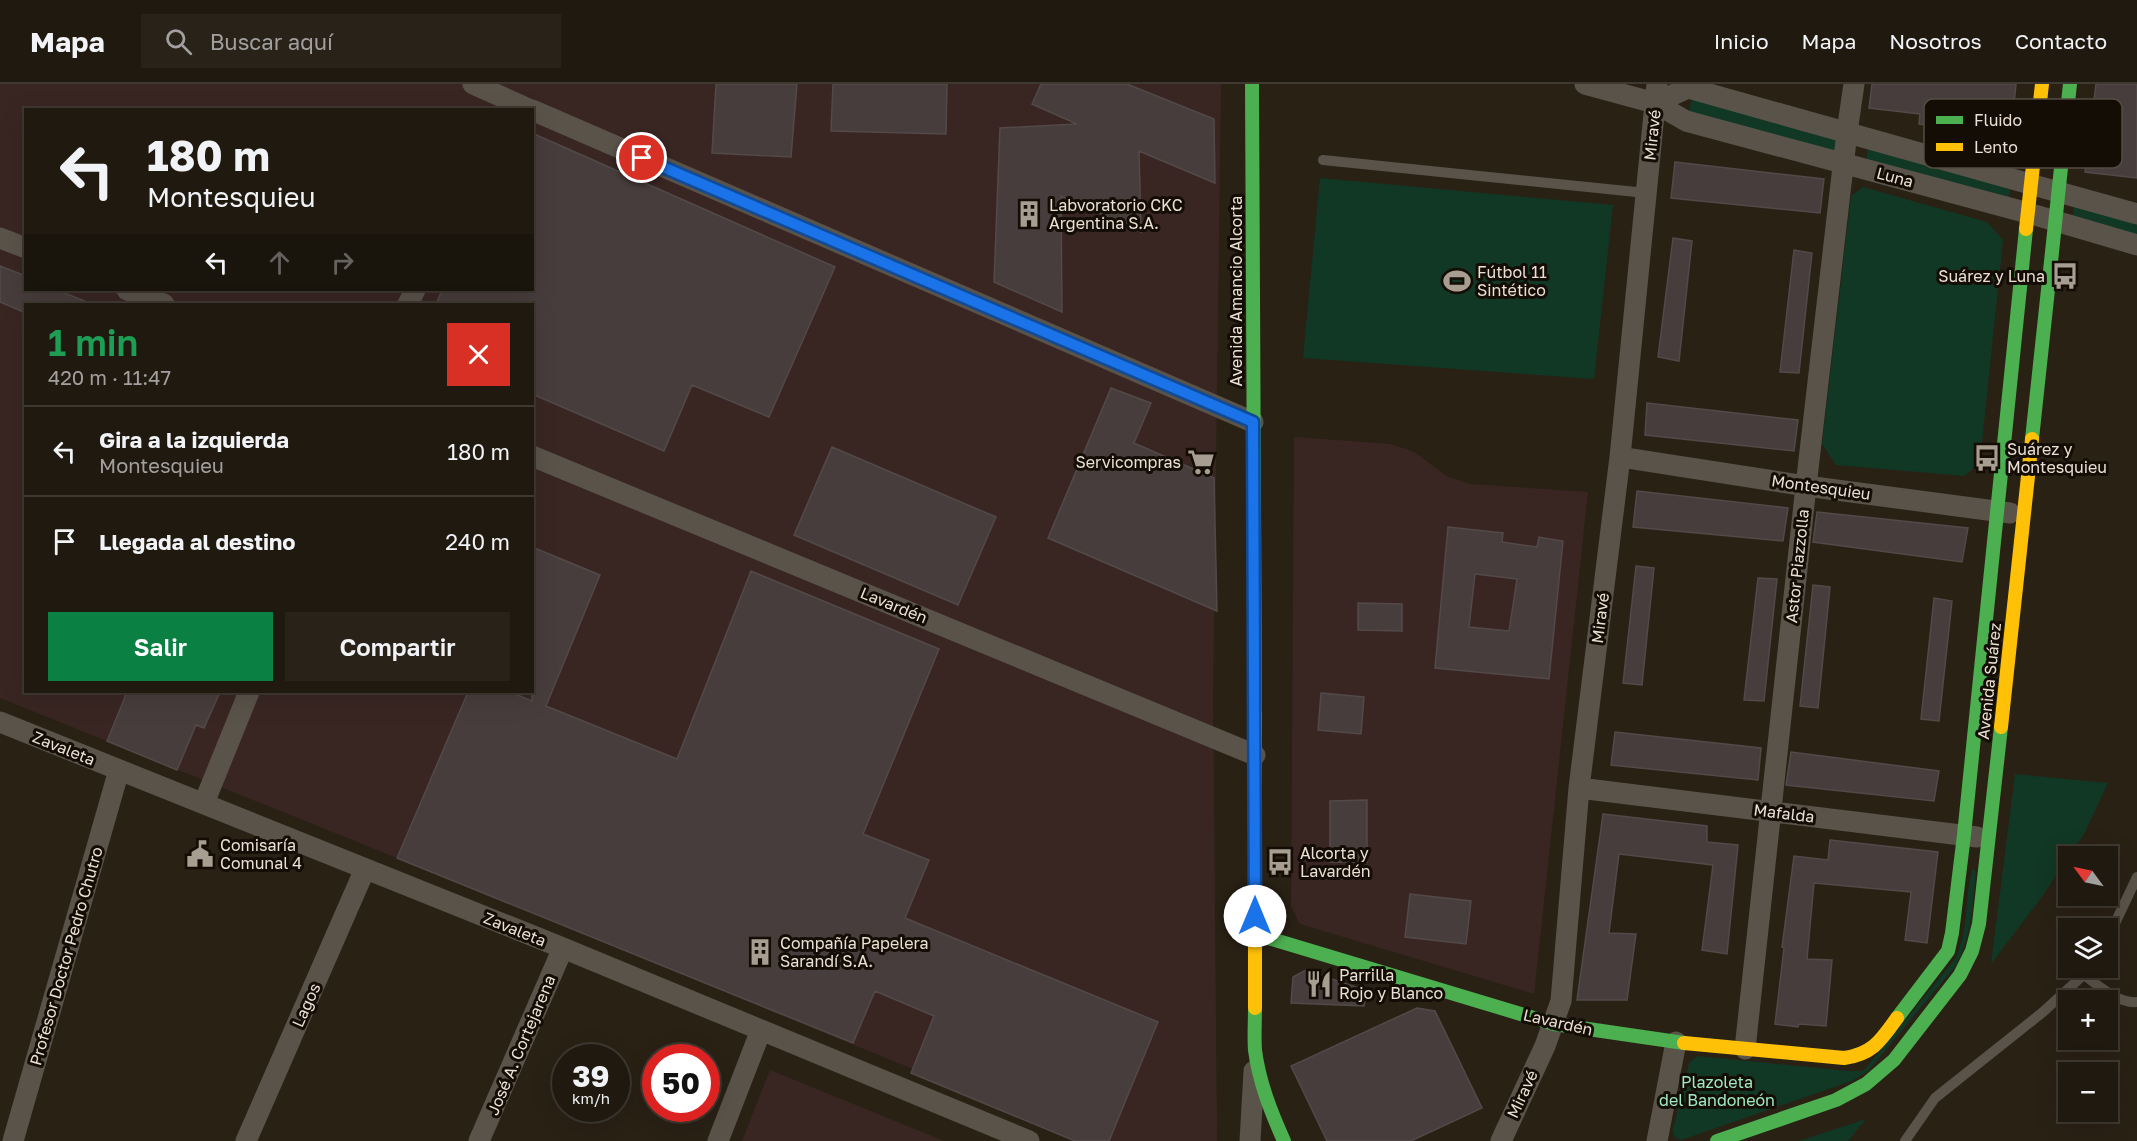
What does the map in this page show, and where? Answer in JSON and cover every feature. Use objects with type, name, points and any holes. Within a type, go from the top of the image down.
[{"type":"street","points":[[473,84],[527,108]]},
{"type":"street","name":"Avenida Amancio Alcorta","points":[[1251,84],[1255,1049],[1262,1086],[1284,1141]]},
{"type":"street","name":"Luna","points":[[1585,84],[1656,93],[1688,88],[1924,153]]},
{"type":"street","name":"Astor Piazzolla","points":[[1745,1049],[1806,486],[1854,84]]},
{"type":"street","name":"Avenida Suárez","points":[[2040,99],[2042,84]]},
{"type":"street","name":"Avenida Suárez","points":[[2068,99],[2070,84]]},
{"type":"street","name":"Luna","points":[[1656,93],[1686,121],[2028,213],[2137,245]]},
{"type":"street","name":"Miravé","points":[[1501,1141],[1554,1024],[1561,1001],[1579,788],[1620,457],[1656,93]]},
{"type":"street","points":[[534,111],[1253,422]]},
{"type":"street","name":"Luna","points":[[1977,168],[2137,214]]},
{"type":"street","name":"Avenida Suárez","points":[[1869,1052],[1891,1029],[1948,951],[1952,933],[2033,168]]},
{"type":"street","name":"Avenida Suárez","points":[[1717,1141],[1836,1100],[1866,1084],[1894,1060],[1960,975],[1972,951],[1979,924],[1989,839],[2061,168]]},
{"type":"street","points":[[0,238],[24,247]]},
{"type":"street","points":[[130,291],[161,303]]},
{"type":"street","name":"Lavardén","points":[[534,457],[1255,755]]},
{"type":"street","name":"Montesquieu","points":[[1620,457],[1806,486],[2023,514]]},
{"type":"street","points":[[204,803],[249,693]]},
{"type":"street","name":"Zavaleta","points":[[0,722],[563,948],[1029,1141]]},
{"type":"street","name":"Profesor Doctor Pedro Chutro","points":[[13,1141],[119,770]]},
{"type":"street","name":"Mafalda","points":[[1579,788],[1989,839]]},
{"type":"street","name":"Lagos","points":[[246,1141],[366,868]]},
{"type":"street","name":"Lavardén","points":[[1255,934],[1554,1024],[1676,1042],[1838,1059],[1851,1058],[1869,1052]]},
{"type":"street","name":"José A. Cortejarena","points":[[479,1141],[563,948]]},
{"type":"street","points":[[718,1141],[761,1030]]},
{"type":"street","points":[[1657,1141],[1676,1042]]},
{"type":"street","points":[[1250,1141],[1255,1049]]},
{"type":"lane","points":[[1323,160],[1646,194]]},
{"type":"lane","points":[[2118,918],[2137,877]]},
{"type":"lane","points":[[1905,1141],[1935,1098],[2043,1012],[2079,978]]},
{"type":"lane","points":[[2094,978],[2108,993],[2137,1002]]},
{"type":"shaded area","points":[[0,84],[1221,84],[1213,695],[1217,1141],[1089,1141],[0,698]]},
{"type":"shaded area","points":[[1294,437],[1390,444],[1414,452],[1448,477],[1470,484],[1588,492],[1534,994],[1300,924],[1291,906]]},
{"type":"shaded area","points":[[770,1070],[944,1141],[742,1141]]},
{"type":"green space","points":[[1692,98],[1843,141],[1842,154],[1689,112]]},
{"type":"green space","points":[[1868,145],[1924,160],[1924,168],[1955,168],[2011,183],[2009,199],[1866,160]]},
{"type":"green space","name":"Fútbol 11 Sintético","points":[[1320,178],[1613,205],[1594,379],[1303,358]]},
{"type":"green space","points":[[1863,187],[1987,222],[2003,240],[1980,462],[1965,476],[1836,465],[1822,444],[1851,196]]},
{"type":"green space","points":[[2074,202],[2137,221],[2137,236],[2073,218]]},
{"type":"green space","points":[[2015,774],[2108,783],[2076,846],[2058,846],[2058,873],[1991,964]]},
{"type":"green space","name":"Plazoleta del Bandoneón","points":[[1972,870],[1975,870],[1976,874],[1972,910],[1968,935],[1960,957],[1954,968],[1868,1071],[1852,1081],[1687,1138],[1680,1140],[1675,1137],[1673,1129],[1689,1063],[1697,1056],[1848,1071],[1862,1071],[1866,1068],[1955,959],[1962,938]]},
{"type":"green space","points":[[1866,1119],[1848,1141],[1799,1141]]},
{"type":"building","points":[[716,84],[797,84],[791,157],[712,153]]},
{"type":"building","points":[[833,84],[947,84],[946,134],[831,131]]},
{"type":"building","name":"Labvoratorio CKC Argentina S.A.","points":[[1041,84],[1127,84],[1214,119],[1215,183],[1139,151],[1141,232],[1061,196],[1062,312],[994,282],[1000,128],[1077,124],[1032,104]]},
{"type":"building","points":[[1872,84],[2016,84],[2014,99],[1924,99],[1924,125],[1919,124],[1920,114],[1869,108]]},
{"type":"building","points":[[2096,84],[2137,84],[2137,178],[2085,172],[2086,168],[2122,168],[2122,99],[2094,99]]},
{"type":"building","points":[[534,134],[835,267],[769,417],[692,385],[664,451],[534,395],[534,303],[436,303],[442,291],[534,291]]},
{"type":"building","points":[[1675,162],[1824,179],[1820,213],[1671,198]]},
{"type":"building","points":[[1673,238],[1692,241],[1679,361],[1658,357]]},
{"type":"building","points":[[1794,250],[1812,253],[1799,373],[1780,372]]},
{"type":"building","points":[[0,266],[24,275],[24,291],[60,291],[90,303],[24,303],[24,312],[0,302]]},
{"type":"building","points":[[1111,388],[1151,403],[1134,443],[1214,478],[1217,611],[1048,538]]},
{"type":"building","points":[[1647,403],[1798,420],[1794,451],[1645,435]]},
{"type":"building","points":[[832,447],[996,517],[958,605],[794,535]]},
{"type":"building","points":[[1637,491],[1788,508],[1783,541],[1633,527]]},
{"type":"building","points":[[1817,512],[1968,528],[1962,562],[1813,542]]},
{"type":"building","points":[[1448,527],[1503,533],[1502,542],[1537,547],[1539,537],[1563,541],[1549,679],[1435,668]],"holes":[[[1475,574],[1517,579],[1509,631],[1469,627]]]},
{"type":"building","points":[[534,548],[600,575],[546,706],[677,759],[751,571],[939,649],[863,834],[929,860],[905,918],[1158,1022],[1109,1141],[1075,1141],[911,1073],[934,1016],[875,991],[853,1043],[397,858],[468,693],[512,693],[532,701],[532,693],[534,693]]},
{"type":"building","points":[[1636,566],[1654,568],[1642,685],[1623,683]]},
{"type":"building","points":[[1758,578],[1777,579],[1764,701],[1744,700]]},
{"type":"building","points":[[1813,585],[1830,587],[1818,708],[1800,706]]},
{"type":"building","points":[[1934,598],[1952,601],[1939,721],[1921,719]]},
{"type":"building","points":[[1358,603],[1402,604],[1402,631],[1358,630]]},
{"type":"building","points":[[127,693],[220,693],[204,728],[196,725],[177,770],[107,741]]},
{"type":"building","points":[[1321,693],[1364,697],[1361,734],[1318,730]]},
{"type":"building","points":[[1615,732],[1761,748],[1758,780],[1611,765]]},
{"type":"building","points":[[1791,752],[1939,771],[1934,801],[1786,785]]},
{"type":"building","points":[[1367,800],[1367,862],[1330,862],[1330,801]]},
{"type":"building","points":[[1603,814],[1707,826],[1707,842],[1738,845],[1727,954],[1702,950],[1713,865],[1619,854],[1609,933],[1636,934],[1627,1000],[1577,1000]]},
{"type":"building","points":[[1830,840],[1938,852],[1927,943],[1905,940],[1911,892],[1814,883],[1807,959],[1832,960],[1826,1026],[1799,1024],[1798,1027],[1775,1024],[1794,856],[1828,860]]},
{"type":"building","points":[[1410,894],[1471,901],[1466,944],[1405,937]]},
{"type":"building","name":"Parrilla Rojo y Blanco","points":[[1306,970],[1367,991],[1364,1006],[1291,1003],[1293,977]]},
{"type":"building","points":[[1417,1008],[1435,1011],[1482,1108],[1411,1141],[1327,1141],[1291,1066]]},
{"type":"traffic: fast","points":[[1252,84],[1255,714]]},
{"type":"traffic: fast","points":[[2068,99],[2070,84]]},
{"type":"traffic: fast","points":[[2032,439],[2061,168]]},
{"type":"traffic: fast","points":[[1897,1018],[1948,951],[1952,933],[2026,229]]},
{"type":"traffic: fast","points":[[1717,1141],[1836,1100],[1866,1084],[1894,1060],[1960,975],[1972,951],[1979,924],[2001,727]]},
{"type":"traffic: fast","points":[[1255,934],[1554,1024],[1684,1043]]},
{"type":"traffic: fast","points":[[1255,1008],[1255,1050],[1259,1074],[1284,1141]]},
{"type":"traffic: slow","points":[[2040,99],[2042,84]]},
{"type":"traffic: slow","points":[[2026,229],[2033,168]]},
{"type":"traffic: slow","points":[[2001,727],[2032,439]]},
{"type":"traffic: slow","points":[[1255,714],[1255,1008]]},
{"type":"traffic: slow","points":[[1684,1043],[1844,1058],[1862,1053],[1875,1045],[1897,1018]]},
{"type":"place","name":"Labvoratorio CKC Argentina S.A.","points":[[1029,214]]},
{"type":"place","name":"Suárez y Luna","points":[[2065,276]]},
{"type":"place","name":"Fútbol 11 Sintético","points":[[1457,281]]},
{"type":"place","name":"Suárez y Montesquieu","points":[[1987,458]]},
{"type":"place","name":"Servicompras","points":[[1201,462]]},
{"type":"place","name":"Comisaría Comunal 4","points":[[200,854]]},
{"type":"place","name":"Alcorta y Lavardén","points":[[1280,862]]},
{"type":"place","name":"Compañía Papelera Sarandí S.A.","points":[[760,952]]},
{"type":"place","name":"Parrilla Rojo y Blanco","points":[[1319,984]]},
{"type":"route","points":[[642,158],[1253,422],[1255,916]]}]
